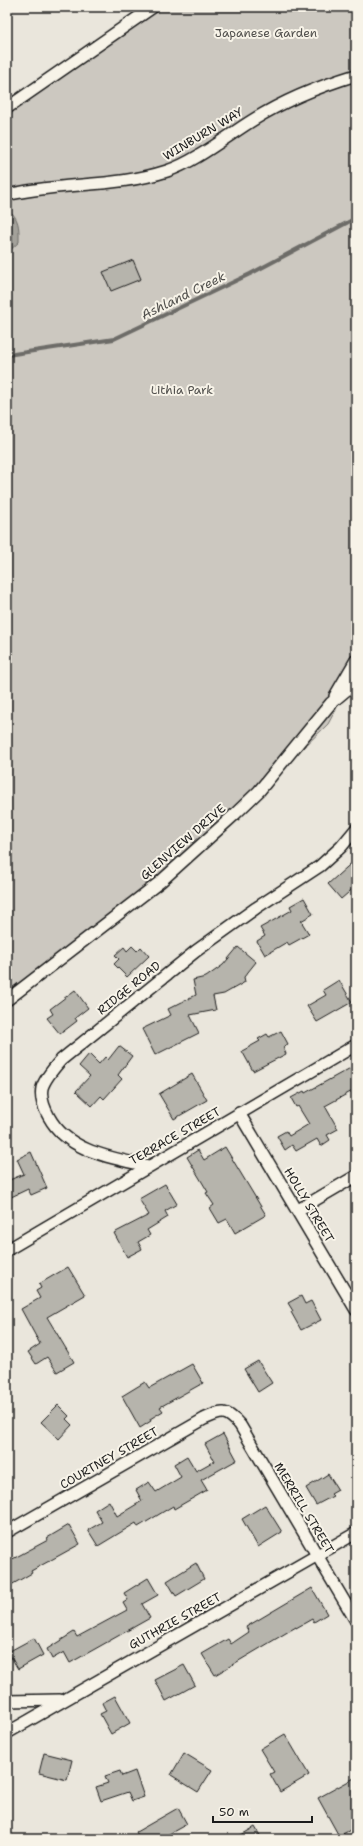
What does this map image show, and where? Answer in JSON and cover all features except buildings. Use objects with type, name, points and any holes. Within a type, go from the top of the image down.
[{"type":"street","points":[[7,108],[153,7]]},
{"type":"street","name":"WINBURN WAY","points":[[7,195],[29,189],[139,178],[168,171],[195,157],[254,119],[282,104],[332,82],[356,75]]},
{"type":"street","points":[[331,703],[356,660]]},
{"type":"street","name":"GLENVIEW DRIVE","points":[[7,1000],[160,882],[233,816],[259,791],[331,703],[356,682]]},
{"type":"street","name":"RIDGE ROAD","points":[[148,1166],[102,1155],[76,1144],[64,1136],[53,1125],[45,1111],[41,1099],[42,1087],[47,1077],[61,1060],[178,965],[256,908],[320,866],[356,829]]},
{"type":"street","name":"TERRACE STREET","points":[[7,1250],[356,1045]]},
{"type":"street","name":"HOLLY STREET","points":[[239,1113],[355,1308]]},
{"type":"street","points":[[298,1210],[356,1176]]},
{"type":"street","name":"COURTNEY STREET","points":[[7,1531],[204,1419],[220,1412],[226,1412]]},
{"type":"street","name":"MERRILL STREET","points":[[226,1412],[240,1425],[356,1622]]},
{"type":"street","name":"GUTHRIE STREET","points":[[7,1733],[62,1700],[356,1533]]},
{"type":"street","points":[[7,1701],[62,1700]]},
{"type":"green space","name":"Lithia Park","points":[[153,7],[356,7],[356,672],[328,724],[233,816],[7,1000],[7,108]]},
{"type":"shaded area","points":[[12,213],[18,223],[19,242],[7,253],[7,214]]},
{"type":"waterway","name":"Ashland Creek","points":[[7,355],[114,339],[250,274],[356,218]]},
{"type":"park label","name":"Japanese Garden","points":[[266,33]]}]
